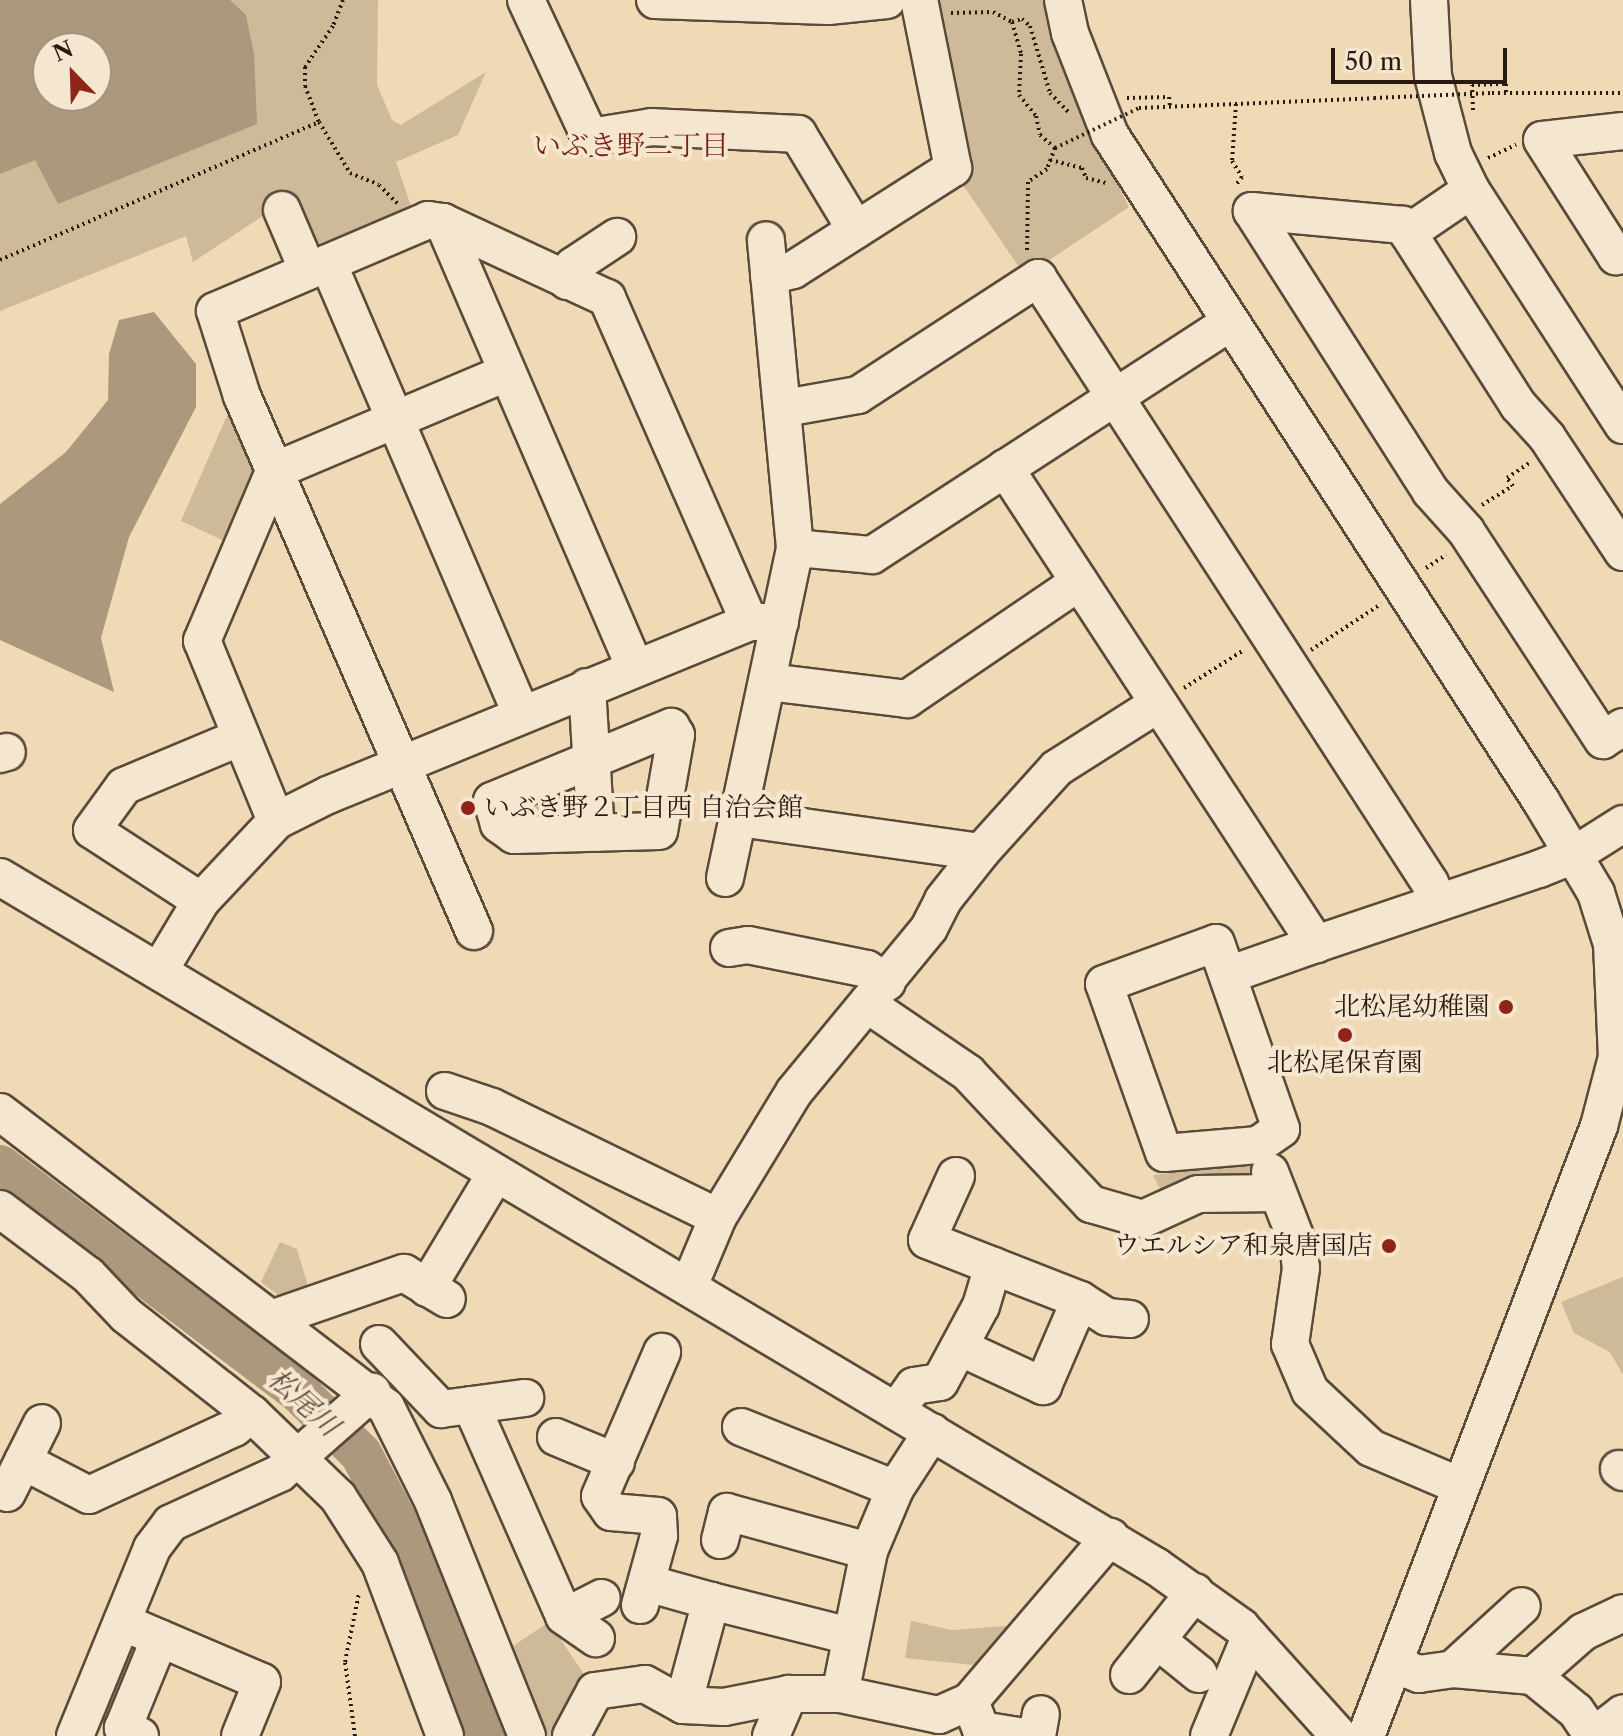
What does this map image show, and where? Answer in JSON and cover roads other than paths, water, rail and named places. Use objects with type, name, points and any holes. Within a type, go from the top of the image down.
[{"type":"street","points":[[526,0],[590,137],[652,127],[798,134],[856,230]]},
{"type":"street","points":[[655,0],[828,6],[887,0]]},
{"type":"street","points":[[1063,0],[1080,62],[1110,135],[1574,855],[1596,893],[1612,944],[1617,1057],[1599,1126],[1366,1736]]},
{"type":"street","points":[[1429,0],[1433,76],[1453,153],[1474,177],[1623,425]]},
{"type":"street","points":[[769,276],[793,270],[953,168],[920,8]]},
{"type":"street","points":[[1623,131],[1542,140],[1616,256],[1623,255]]},
{"type":"street","points":[[1408,233],[1474,177]]},
{"type":"street","points":[[1623,552],[1612,510],[1518,405],[1403,225],[1244,198],[1431,492],[1457,521],[1603,740],[1623,727]]},
{"type":"street","points":[[282,210],[318,267],[395,420],[521,714]]},
{"type":"street","points":[[427,225],[506,373],[635,668]]},
{"type":"street","points":[[474,931],[399,765],[242,396],[215,311],[427,225],[607,298],[765,622],[769,682],[725,878]]},
{"type":"street","points":[[567,281],[573,266],[617,237]]},
{"type":"street","points":[[159,971],[201,901],[276,821],[399,765],[587,687],[765,622],[795,548],[785,408],[766,240]]},
{"type":"street","points":[[785,408],[858,395],[1038,278],[1269,633],[1438,902]]},
{"type":"street","points":[[795,548],[872,555],[1229,323]]},
{"type":"street","points":[[276,821],[202,641],[274,471],[506,373]]},
{"type":"street","points":[[1005,468],[1316,944]]},
{"type":"street","points":[[769,682],[907,699],[1079,582]]},
{"type":"street","points":[[587,687],[596,833]]},
{"type":"street","points":[[689,1286],[718,1217],[794,1092],[877,993],[981,852],[1057,768],[1158,704]]},
{"type":"street","points":[[671,727],[676,735],[659,831],[514,835],[499,824],[492,801],[591,760],[671,727]]},
{"type":"street","points":[[201,901],[92,830],[124,786],[241,737]]},
{"type":"street","points":[[739,818],[981,852]]},
{"type":"street","points":[[1228,975],[1574,855],[1623,824]]},
{"type":"street","points":[[0,877],[1110,1537],[1195,1592],[1250,1637],[1339,1736]]},
{"type":"street","points":[[729,948],[769,937],[867,969],[877,993],[968,1073],[1091,1204],[1143,1219],[1198,1194],[1278,1193]]},
{"type":"street","points":[[1216,943],[1281,1129],[1258,1145],[1164,1153],[1104,984],[1216,943]]},
{"type":"street","points":[[445,1091],[496,1098],[618,1157],[718,1217]]},
{"type":"street","points":[[0,1112],[386,1407],[433,1501],[527,1736]]},
{"type":"street","points":[[1258,1145],[1278,1193],[1301,1268],[1290,1344],[1310,1391],[1371,1448],[1460,1486]]},
{"type":"street","points":[[271,1319],[404,1273],[437,1294],[496,1173]]},
{"type":"street","points":[[957,1194],[917,1236],[1080,1300],[1107,1317],[1130,1319]]},
{"type":"street","points":[[0,1209],[88,1275],[126,1315],[252,1414],[302,1457],[338,1497],[380,1563],[445,1736]]},
{"type":"street","points":[[896,1411],[914,1386],[940,1382],[981,1306],[993,1266]]},
{"type":"street","points":[[959,1347],[1055,1391],[1080,1300]]},
{"type":"street","points":[[379,1344],[441,1409],[525,1398]]},
{"type":"street","points":[[646,1365],[616,1462],[595,1509],[658,1516],[659,1536],[644,1594],[711,1601],[850,1636]]},
{"type":"street","points":[[75,1736],[152,1548],[171,1523],[302,1457],[369,1396]]},
{"type":"street","points":[[471,1405],[564,1616],[593,1615]]},
{"type":"street","points":[[23,1461],[89,1495],[144,1483],[252,1414]]},
{"type":"street","points":[[7,1493],[42,1423]]},
{"type":"street","points":[[741,1427],[783,1456],[895,1489]]},
{"type":"street","points":[[840,1694],[869,1551],[895,1489],[932,1432]]},
{"type":"street","points":[[556,1437],[616,1462]]},
{"type":"street","points":[[727,1513],[869,1551]]},
{"type":"street","points":[[571,1736],[595,1691],[645,1684],[683,1705],[724,1707],[789,1694],[840,1694],[939,1715],[970,1701],[1110,1537]]},
{"type":"street","points":[[557,1557],[625,1670],[628,1686]]},
{"type":"street","points":[[1129,1675],[1195,1592]]},
{"type":"street","points":[[683,1705],[711,1601]]},
{"type":"street","points":[[1453,1669],[1505,1610]]},
{"type":"street","points":[[1533,1676],[1583,1632],[1623,1613]]},
{"type":"street","points":[[122,1622],[262,1682],[240,1736]]},
{"type":"street","points":[[1209,1736],[1250,1637]]},
{"type":"street","points":[[140,1736],[123,1728],[160,1638]]},
{"type":"street","points":[[1157,1640],[1199,1674]]},
{"type":"street","points":[[1394,1664],[1419,1674],[1453,1669],[1533,1676],[1576,1711],[1593,1736],[1623,1713]]},
{"type":"street","points":[[771,1736],[789,1694]]},
{"type":"street","points":[[970,1701],[981,1730],[1032,1729]]},
{"type":"waterway","name":"松尾川","points":[[0,1166],[300,1393],[361,1454],[420,1566],[486,1736]]},
{"type":"place","name":"いぶき野２丁目西 自治会館","points":[[468,808]]},
{"type":"place","name":"北松尾幼稚園","points":[[1506,1007]]},
{"type":"place","name":"北松尾保育園","points":[[1345,1035]]},
{"type":"place","name":"ウエルシア和泉唐国店","points":[[1389,1246]]},
{"type":"district","name":"いぶき野二丁目","points":[[631,145]]}]
